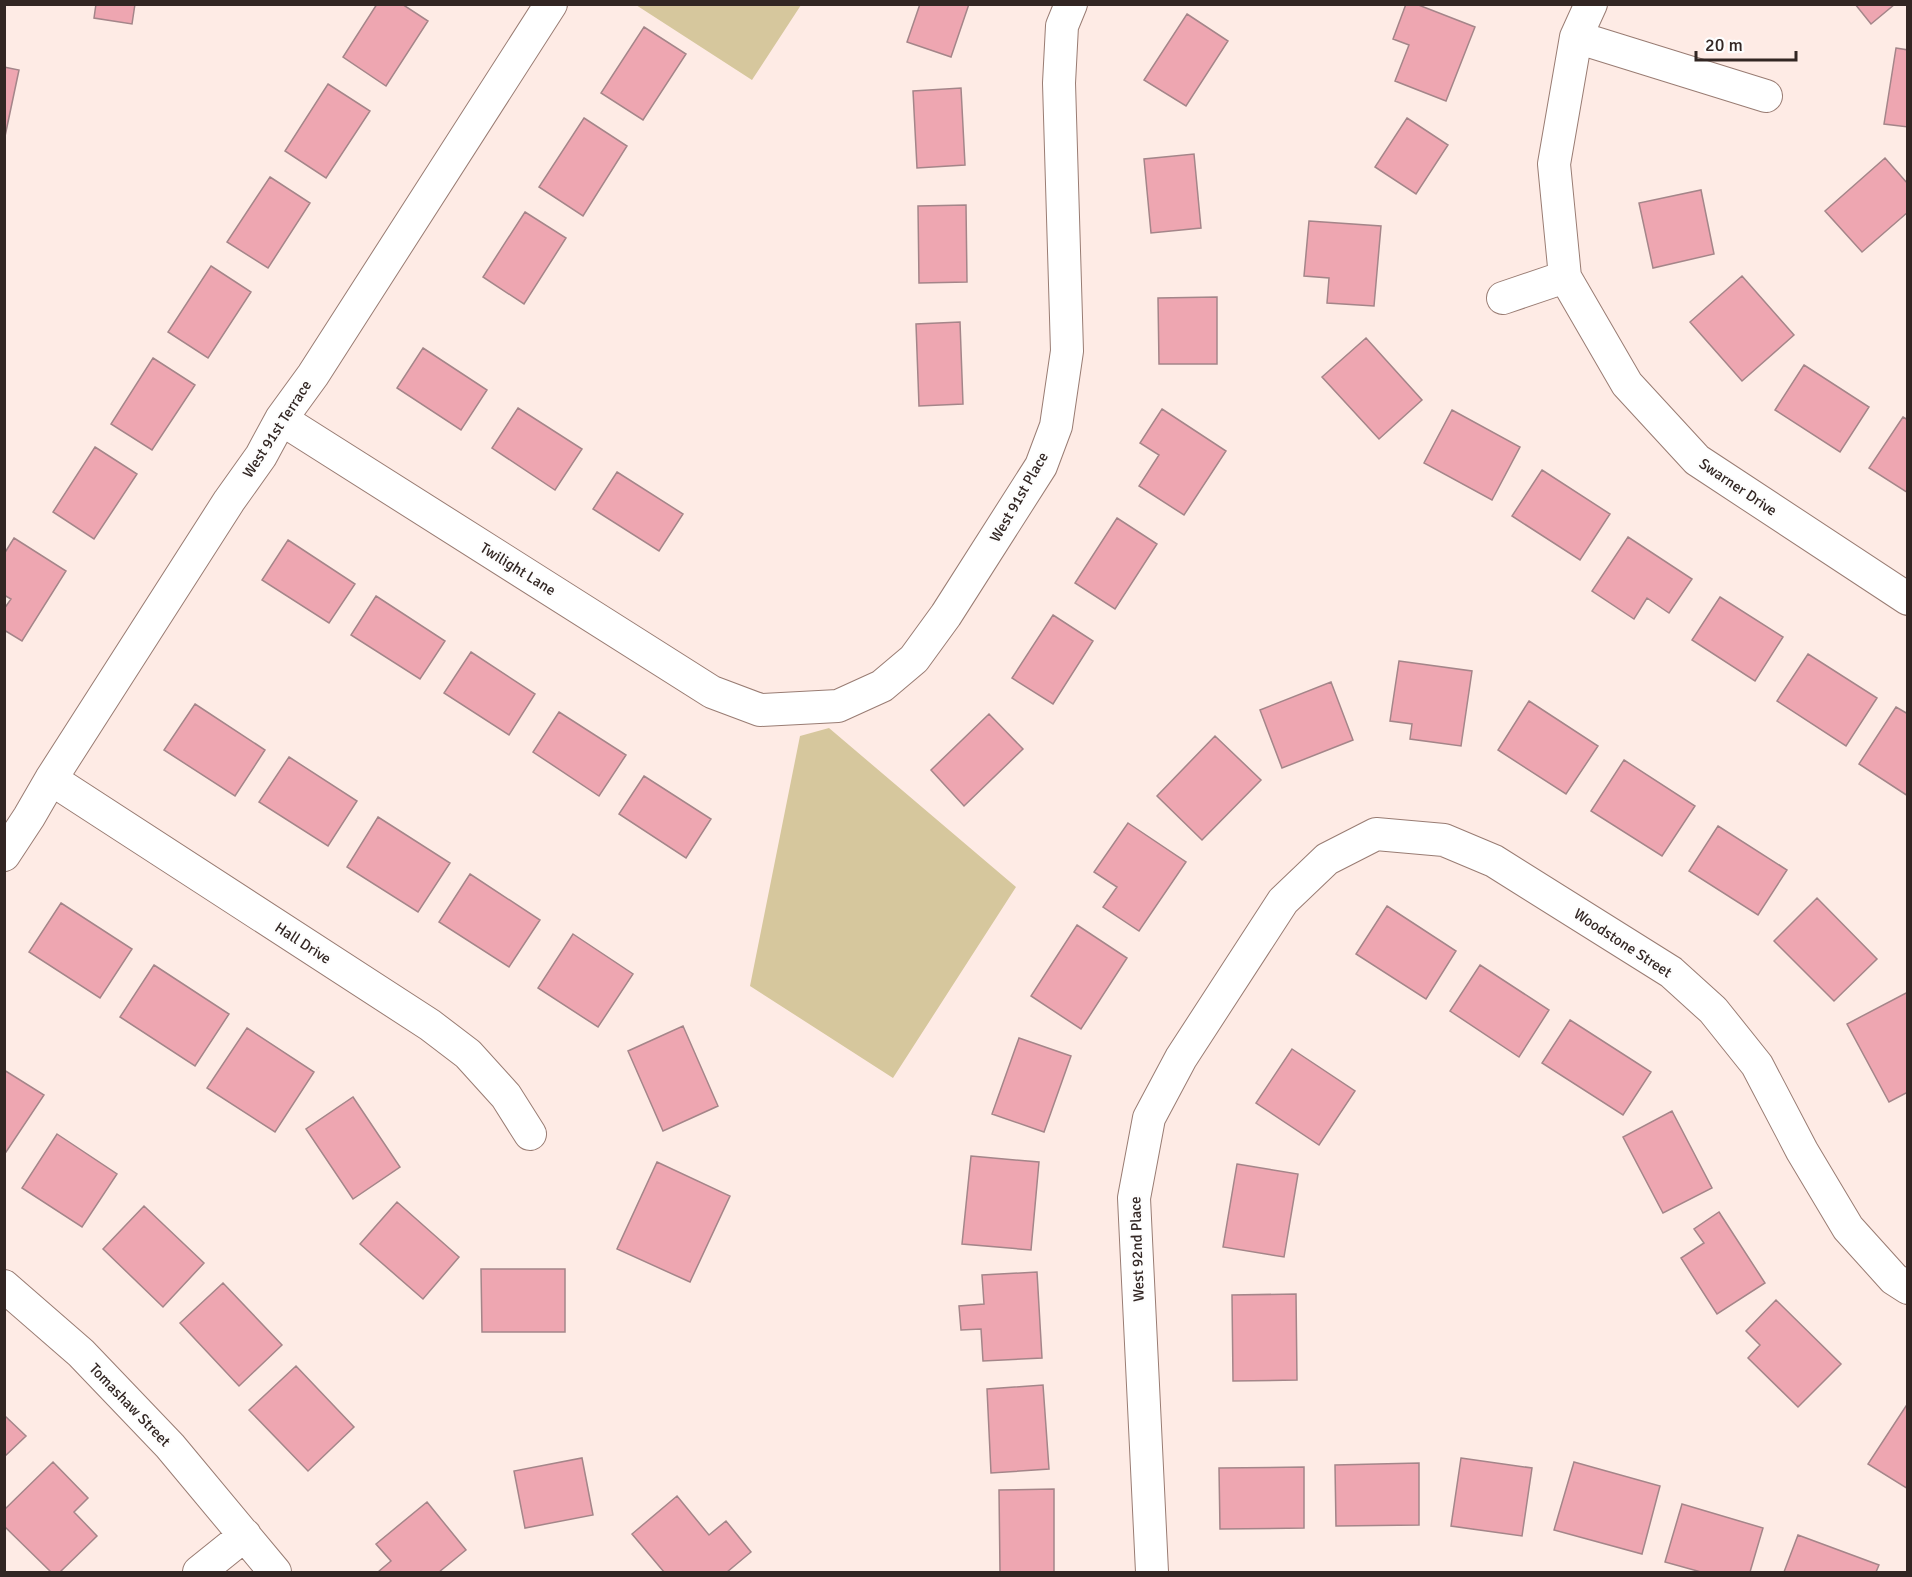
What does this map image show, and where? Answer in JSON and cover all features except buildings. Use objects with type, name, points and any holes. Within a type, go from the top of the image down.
[{"type":"street","name":"West 91st Terrace","points":[[4,855],[229,501],[261,456],[281,419],[313,375],[551,4]]},
{"type":"street","name":"West 91st Place","points":[[760,710],[838,706],[882,686],[915,659],[946,615],[1041,466],[1056,426],[1067,351],[1059,83],[1062,26],[1071,4]]},
{"type":"street","name":"Swarner Drive","points":[[1591,4],[1576,37],[1554,164],[1565,277],[1627,384],[1697,460],[1908,599]]},
{"type":"street","points":[[1576,37],[1766,96]]},
{"type":"street","points":[[1503,298],[1565,277]]},
{"type":"street","name":"Twilight Lane","points":[[281,419],[712,692],[760,710]]},
{"type":"street","name":"Hall Drive","points":[[51,779],[430,1025],[468,1054],[506,1096],[530,1134]]},
{"type":"street","name":"Woodstone Street","points":[[1376,834],[1444,840],[1494,861],[1671,972],[1713,1010],[1757,1065],[1802,1151],[1848,1228],[1894,1279],[1908,1288]]},
{"type":"street","name":"West 92nd Place","points":[[1152,1572],[1134,1198],[1149,1118],[1182,1058],[1283,901],[1326,859],[1376,834]]},
{"type":"street","name":"Tomashaw Street","points":[[4,1286],[81,1353],[170,1446],[275,1572]]},
{"type":"street","points":[[199,1572],[245,1535]]},
{"type":"shaded area","points":[[636,5],[801,5],[752,80]]},
{"type":"shaded area","points":[[829,728],[1016,887],[893,1078],[750,986],[800,736]]}]
